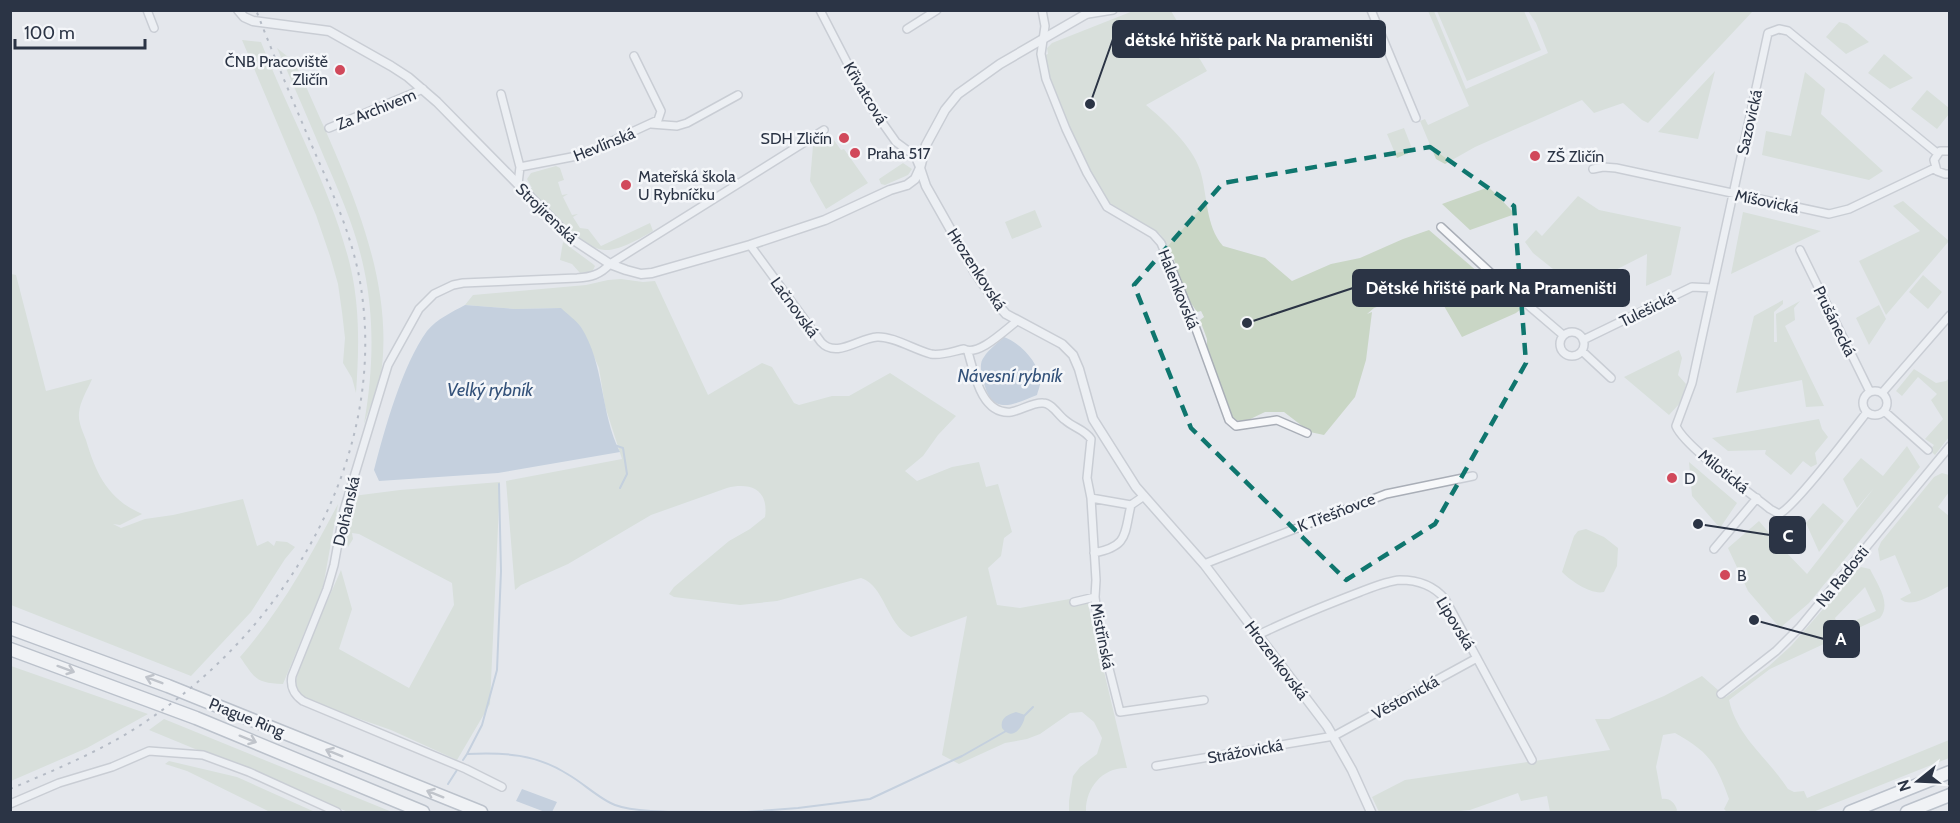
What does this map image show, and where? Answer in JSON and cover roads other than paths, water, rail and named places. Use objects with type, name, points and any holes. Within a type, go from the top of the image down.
[{"type":"highway","name":"Prague Ring","points":[[10,628],[186,693],[481,813]]},
{"type":"highway","name":"Prague Ring","points":[[10,649],[196,718],[423,813]]},
{"type":"highway","points":[[1850,813],[1950,772]]},
{"type":"highway","points":[[1907,813],[1950,795]]},
{"type":"street","points":[[147,10],[154,28]]},
{"type":"street","name":"Strojírenská","points":[[238,10],[244,17],[253,21],[333,32],[391,66],[423,90],[572,239],[610,264],[641,274],[652,273],[750,245],[825,220],[890,190],[907,185],[915,180],[920,168]]},
{"type":"street","name":"Křivatcová","points":[[820,10],[867,101],[896,142],[915,156],[920,168]]},
{"type":"street","points":[[907,29],[926,14],[938,10]]},
{"type":"street","name":"Halenkovská","points":[[1042,10],[1045,26],[1041,54],[1046,79],[1062,119],[1087,173],[1107,207],[1153,234],[1161,243],[1192,318],[1229,420],[1239,426],[1277,420],[1307,433]]},
{"type":"street","points":[[920,168],[931,133],[951,101],[986,73],[1091,12],[1113,10]]},
{"type":"street","points":[[1371,10],[1416,118]]},
{"type":"street","name":"Sazovická","points":[[1678,418],[1692,383],[1768,33],[1779,29],[1788,31],[1937,153]]},
{"type":"street","name":"Hevlínská","points":[[520,167],[582,155],[658,120],[661,111],[634,56]]},
{"type":"street","name":"Za Archivem","points":[[329,128],[423,90]]},
{"type":"street","points":[[501,94],[520,167],[518,184]]},
{"type":"street","name":"Hevlínská","points":[[651,124],[670,126],[687,123],[738,95]]},
{"type":"street","name":"Dolňanská","points":[[502,787],[466,769],[303,701],[292,689],[292,676],[334,565],[344,510],[388,365],[419,309],[434,294],[453,285],[590,277],[603,272],[610,264],[824,130]]},
{"type":"street","points":[[1950,151],[1944,150],[1937,153],[1934,160],[1935,168],[1941,173],[1950,174]]},
{"type":"street","name":"Míšovická","points":[[1593,169],[1603,166],[1616,168],[1829,214],[1849,209],[1935,168]]},
{"type":"street","name":"Hrozenkovská","points":[[920,168],[930,194],[974,271],[997,304],[1006,314],[1062,344],[1073,355],[1093,419],[1102,433],[1144,496],[1172,525],[1204,564],[1334,736],[1371,813]]},
{"type":"street","points":[[1441,227],[1563,335]]},
{"type":"street","name":"Lačnovská","points":[[750,245],[826,348],[837,349],[879,337],[931,354],[964,350],[968,352],[980,349],[1017,321]]},
{"type":"street","name":"Prušánecká","points":[[1800,250],[1870,392]]},
{"type":"street","name":"Tulešická","points":[[1583,339],[1692,287],[1712,288]]},
{"type":"street","points":[[1882,393],[1950,315]]},
{"type":"street","points":[[1576,332],[1583,339],[1582,351],[1572,356],[1565,354],[1560,345],[1563,335],[1576,332]]},
{"type":"street","points":[[1582,351],[1611,378]]},
{"type":"street","points":[[968,352],[978,387],[991,404],[1004,411],[1012,412],[1042,402],[1049,404],[1065,421],[1085,431],[1091,439],[1102,433]]},
{"type":"street","points":[[1870,392],[1882,393],[1887,404],[1884,411],[1878,415],[1867,412],[1863,401],[1870,392]]},
{"type":"street","points":[[1884,411],[1928,450]]},
{"type":"street","name":"Milotická","points":[[1678,418],[1676,426],[1681,435],[1775,513],[1783,512],[1867,412]]},
{"type":"street","name":"Mistřínská","points":[[1091,439],[1087,478],[1091,498],[1095,597],[1099,629],[1120,712],[1204,700]]},
{"type":"street","name":"Na Radosti","points":[[1721,694],[1776,651],[1794,633],[1950,446]]},
{"type":"street","name":"K Třešňovce","points":[[1204,564],[1386,494],[1473,476]]},
{"type":"street","points":[[1091,498],[1131,505],[1144,496]]},
{"type":"street","points":[[1714,549],[1757,498]]},
{"type":"street","points":[[1094,553],[1116,547],[1126,536],[1131,505]]},
{"type":"street","name":"Lipovská","points":[[1258,635],[1313,610],[1398,580],[1415,581],[1433,588],[1445,599],[1532,760]]},
{"type":"street","points":[[1074,602],[1095,597]]},
{"type":"street","name":"Věstonická","points":[[1334,736],[1477,658]]},
{"type":"street","name":"Strážovická","points":[[1156,766],[1334,736]]},
{"type":"street","points":[[10,804],[59,783],[112,767],[149,751],[203,755],[249,772],[337,813]]},
{"type":"water","name":"Velký rybník","points":[[465,305],[515,309],[561,308],[574,319],[589,342],[599,373],[609,421],[620,452],[498,473],[379,481],[374,470],[389,417],[402,379],[418,345],[431,327]]},
{"type":"water","name":"Návesní rybník","points":[[1004,337],[1028,354],[1039,374],[1040,383],[1037,395],[1010,405],[996,403],[991,399],[981,368],[982,359]]},
{"type":"water","points":[[1016,712],[1025,715],[1024,720],[1017,731],[1010,734],[1002,728],[1002,722],[1007,716]]},
{"type":"water","points":[[522,789],[557,802],[552,812],[545,812],[516,801]]},
{"type":"waterway","points":[[614,445],[623,448],[627,474],[620,488]]},
{"type":"waterway","points":[[467,754],[482,725],[497,670],[501,571],[499,484]]},
{"type":"waterway","points":[[1024,716],[1033,707]]},
{"type":"waterway","points":[[747,812],[870,799],[962,756],[1006,731]]},
{"type":"waterway","points":[[463,760],[467,754],[494,753],[520,756],[557,768],[604,799],[625,808],[651,811],[717,812]]},
{"type":"waterway","points":[[448,784],[457,770]]},
{"type":"railway","points":[[10,789],[81,758],[115,740],[148,720],[200,680],[247,634],[287,582],[320,525],[345,465],[361,402],[365,337],[358,271],[340,211],[256,10]]},
{"type":"place","name":"ČNB Pracoviště Zličín","points":[[340,70]]},
{"type":"place","name":"dětské hřiště park Na prameništi","points":[[1090,104]]},
{"type":"place","name":"SDH Zličín","points":[[844,138]]},
{"type":"place","name":"Praha 517","points":[[855,153]]},
{"type":"place","name":"ZŠ Zličín","points":[[1535,156]]},
{"type":"place","name":"Mateřská škola U Rybníčku","points":[[626,185]]},
{"type":"place","name":"Dětské hřiště park Na Prameništi","points":[[1247,323]]},
{"type":"place","name":"D","points":[[1672,478]]},
{"type":"place","name":"C","points":[[1698,524]]},
{"type":"place","name":"B","points":[[1725,575]]},
{"type":"place","name":"A","points":[[1754,620]]}]
